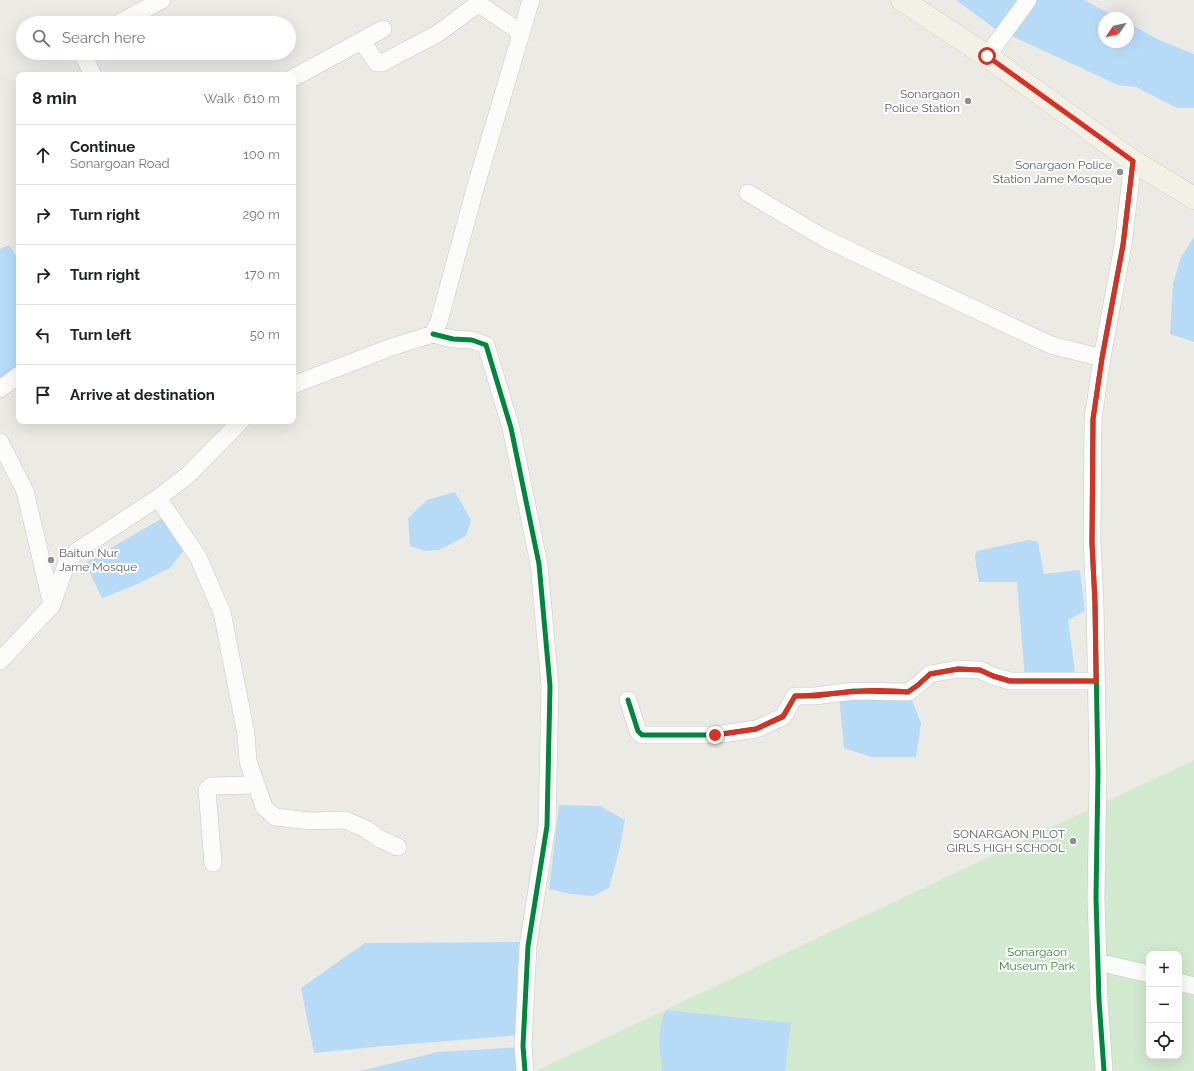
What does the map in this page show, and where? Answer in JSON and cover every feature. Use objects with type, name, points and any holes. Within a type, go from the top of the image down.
[{"type":"main road","points":[[902,0],[991,51],[1133,161],[1194,198]]},
{"type":"street","points":[[132,16],[162,0]]},
{"type":"street","points":[[433,334],[439,321],[475,189],[531,0]]},
{"type":"street","points":[[991,51],[1028,0]]},
{"type":"street","points":[[362,42],[377,63],[382,63],[437,34],[475,6],[482,6],[516,29],[520,37]]},
{"type":"street","points":[[296,76],[362,42],[383,29]]},
{"type":"street","points":[[86,60],[92,72]]},
{"type":"street","points":[[1104,1071],[1096,898],[1098,773],[1095,603],[1092,543],[1093,419],[1102,358],[1123,245],[1133,161]]},
{"type":"street","points":[[748,193],[824,238],[1051,345],[1102,358]]},
{"type":"street","points":[[296,384],[389,348],[433,334],[453,339],[472,340],[486,345],[511,428],[539,564],[550,686],[547,826],[528,946],[523,1046],[524,1071]]},
{"type":"street","points":[[0,390],[16,377]]},
{"type":"street","points":[[0,661],[52,605],[67,562],[77,551],[158,498],[188,475],[238,424]]},
{"type":"street","points":[[0,442],[25,491],[52,605]]},
{"type":"street","points":[[158,498],[198,557],[222,612],[246,734],[248,761],[255,785],[264,807],[275,817],[310,821],[344,820],[366,829],[380,839],[398,847]]},
{"type":"street","points":[[628,700],[638,731],[642,734],[715,735],[756,729],[783,716],[795,696],[815,696],[854,691],[897,690],[908,692],[930,674],[958,669],[980,670],[1010,681],[1096,681]]},
{"type":"street","points":[[213,863],[207,790],[211,786],[255,785]]},
{"type":"street","points":[[1098,962],[1146,973]]},
{"type":"street","points":[[1182,983],[1194,986]]},
{"type":"green space","name":"Sonargaon Museum Park","points":[[1194,760],[1194,1071],[536,1071]]},
{"type":"water","points":[[956,0],[1084,0],[1107,12],[1098,12],[1098,48],[1134,48],[1134,26],[1159,40],[1194,54],[1194,108],[1177,108],[1136,87],[1118,85],[994,28]]},
{"type":"water","points":[[1194,237],[1194,342],[1170,334],[1173,284],[1181,257]]},
{"type":"water","points":[[9,245],[16,256],[16,374],[1,380],[0,377],[0,249]]},
{"type":"water","points":[[455,492],[471,520],[466,536],[439,550],[425,551],[410,546],[408,518],[427,500]]},
{"type":"water","points":[[166,516],[187,546],[170,568],[133,586],[102,598],[85,563]]},
{"type":"water","points":[[1029,540],[1038,542],[1044,574],[1080,570],[1085,611],[1068,620],[1076,679],[1025,679],[1017,582],[979,582],[975,557],[977,551]]},
{"type":"water","points":[[839,696],[912,700],[921,723],[916,757],[871,757],[844,748]]},
{"type":"water","points":[[559,805],[600,806],[625,820],[619,851],[609,888],[593,896],[571,894],[549,889]]},
{"type":"water","points":[[523,942],[522,1035],[314,1053],[301,988],[365,943]]},
{"type":"water","points":[[666,1010],[791,1023],[785,1071],[662,1071],[660,1032]]},
{"type":"water","points":[[522,1047],[523,1071],[360,1071],[438,1052]]},
{"type":"cycle path","points":[[1104,1071],[1099,1000],[1096,898],[1098,773],[1095,603],[1092,543],[1093,419],[1102,358],[1123,245],[1133,161]]},
{"type":"cycle path","points":[[433,334],[453,339],[472,340],[486,345],[511,428],[539,564],[550,686],[547,826],[528,946],[523,1046],[525,1071]]},
{"type":"cycle path","points":[[628,700],[638,731],[642,735],[715,735],[756,729],[783,717],[795,696],[815,696],[854,691],[908,692],[930,674],[958,669],[980,670],[1010,681],[1096,681]]},
{"type":"place","name":"Sonargaon Police Station","points":[[968,101]]},
{"type":"place","name":"Sonargaon Police Station Jame Mosque","points":[[1120,172]]},
{"type":"place","name":"Baitun Nur Jame Mosque","points":[[51,560]]},
{"type":"place","name":"SONARGAON PILOT GIRLS HIGH SCHOOL","points":[[1073,841]]},
{"type":"route","points":[[715,735],[756,729],[783,716],[787,712],[795,696],[815,696],[854,691],[897,690],[908,692],[930,674],[958,669],[980,670],[1010,681],[1096,681],[1095,603],[1092,543],[1093,419],[1102,358],[1123,245],[1133,161],[987,56]]}]
